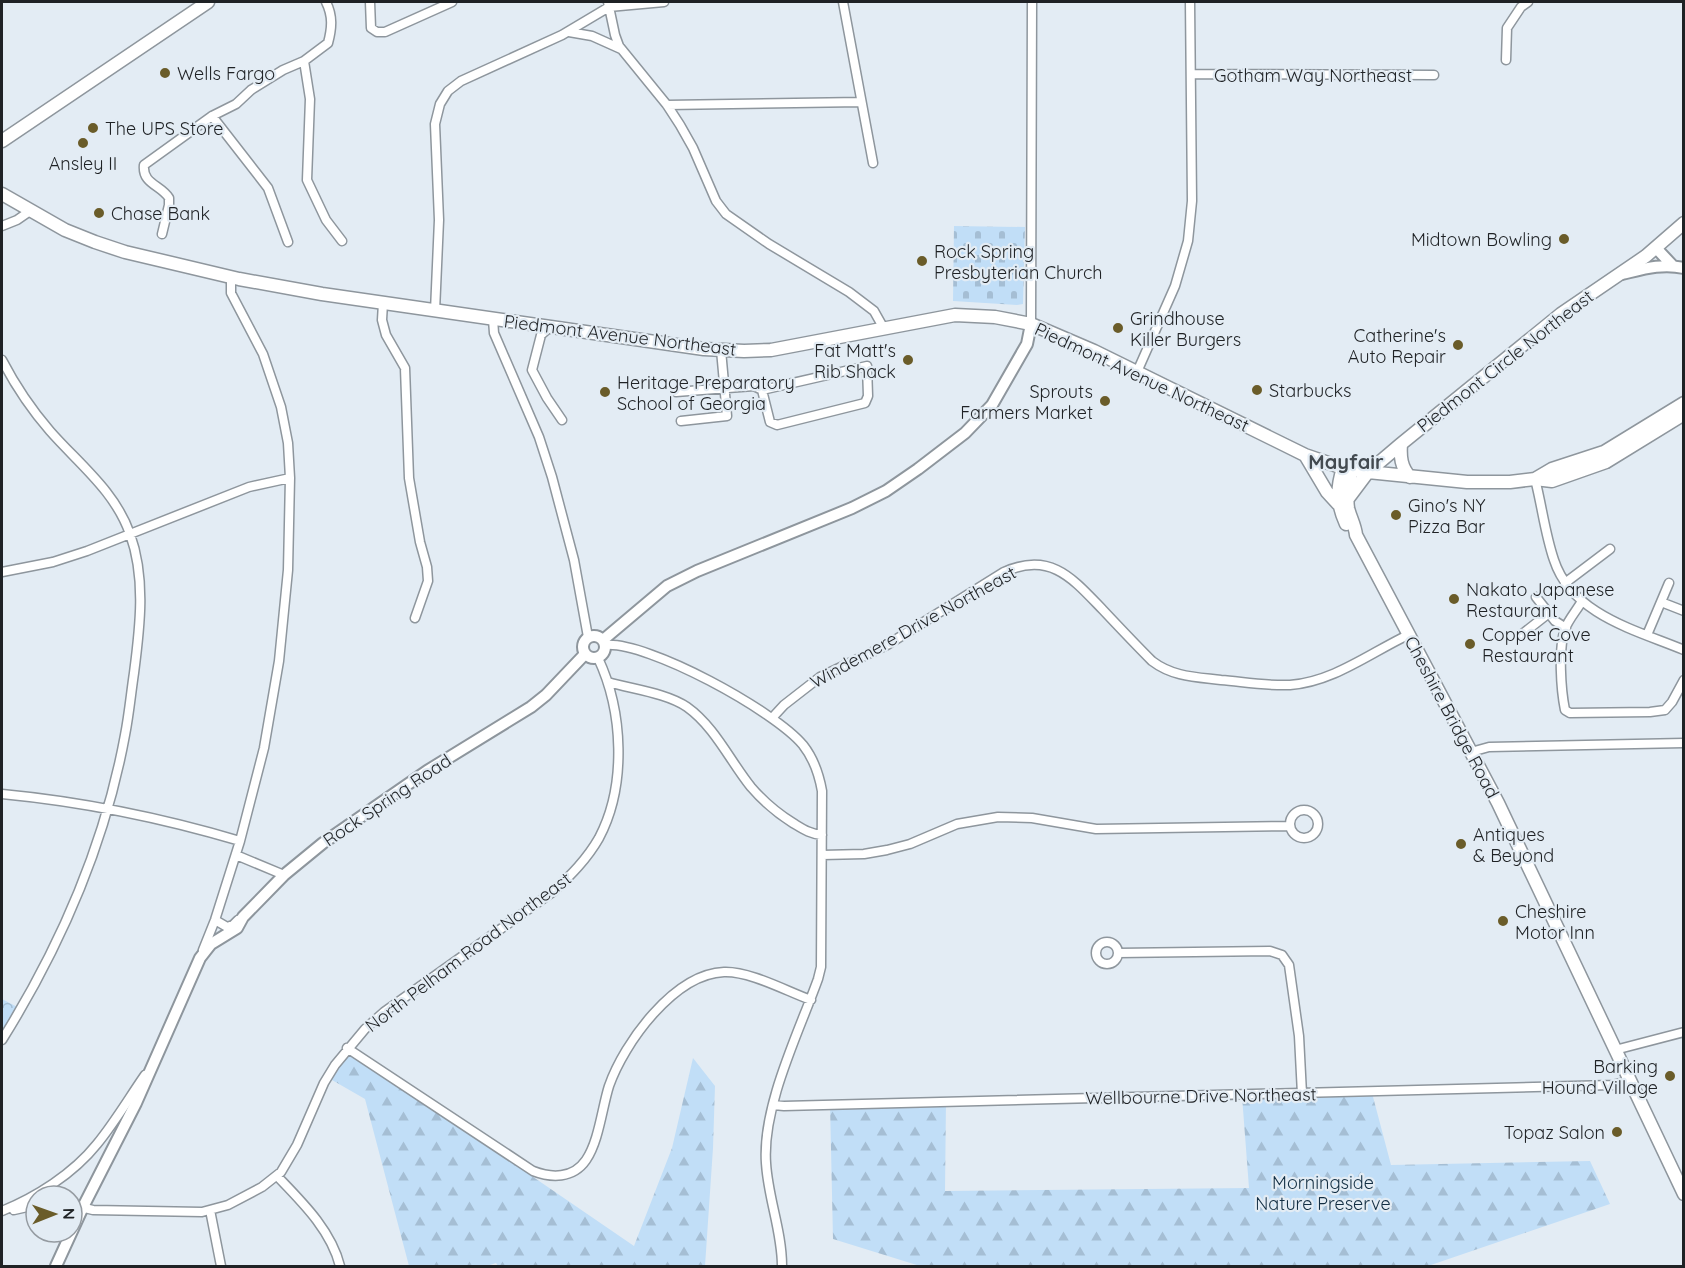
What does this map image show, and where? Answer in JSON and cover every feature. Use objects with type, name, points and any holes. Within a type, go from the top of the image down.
[{"type":"main road","points":[[2,141],[208,2]]},
{"type":"main road","name":"Piedmont Avenue Northeast","points":[[2,194],[75,234],[125,252],[231,277],[435,311],[721,350],[771,350],[939,317],[994,316],[1031,324],[1137,372],[1305,455],[1348,469],[1368,472],[1486,483],[1535,479],[1552,481],[1606,462],[1683,414]]},
{"type":"main road","name":"Piedmont Circle Northeast","points":[[1343,502],[1368,472],[1401,444],[1561,314],[1651,252],[1683,223]]},
{"type":"main road","points":[[1535,479],[1552,469],[1604,452],[1683,403]]},
{"type":"main road","points":[[1401,444],[1402,463],[1410,477]]},
{"type":"main road","name":"Cheshire Bridge Road","points":[[1305,455],[1327,492],[1343,502],[1348,530],[1356,535],[1522,851],[1683,1194]]},
{"type":"main road","points":[[1343,502],[1337,491],[1348,469]]},
{"type":"street","points":[[162,234],[170,205],[169,198],[149,182],[144,173],[144,165],[212,116],[236,104],[251,90],[283,70],[304,61],[328,43],[332,21],[331,11],[326,2]]},
{"type":"street","points":[[370,2],[371,28],[377,32],[385,32],[452,2]]},
{"type":"street","points":[[435,311],[439,220],[435,124],[440,104],[448,91],[460,81],[568,32],[608,4],[664,2]]},
{"type":"street","points":[[843,2],[873,163]]},
{"type":"street","points":[[493,319],[494,333],[539,437],[552,477],[574,560],[588,637],[582,646],[585,654],[591,658],[598,658],[604,652],[604,643],[667,586],[697,571],[852,508],[886,490],[965,433],[992,405],[1027,344],[1031,324],[1032,2]]},
{"type":"street","points":[[1137,372],[1175,286],[1188,241],[1192,201],[1190,2]]},
{"type":"street","points":[[1506,60],[1507,28],[1521,7],[1528,2]]},
{"type":"street","points":[[608,4],[615,35],[622,50],[667,105],[693,148],[716,201],[726,214],[849,292],[874,311],[883,327]]},
{"type":"street","points":[[568,32],[592,36],[622,50]]},
{"type":"street","points":[[304,61],[310,99],[308,180],[327,220],[342,242]]},
{"type":"street","name":"Gotham Way Northeast","points":[[1191,74],[1434,75]]},
{"type":"street","points":[[667,105],[861,102]]},
{"type":"street","points":[[212,116],[268,188],[288,242]]},
{"type":"street","points":[[2,226],[17,220],[30,210]]},
{"type":"street","points":[[1651,252],[1660,266]]},
{"type":"street","points":[[1651,252],[1678,266]]},
{"type":"street","points":[[1617,275],[1660,266],[1678,266]]},
{"type":"street","points":[[84,1197],[111,1155],[215,920],[240,841],[264,748],[279,661],[288,570],[290,478],[288,443],[276,388],[258,342],[231,293],[231,277]]},
{"type":"street","points":[[382,303],[382,320],[386,335],[405,368],[409,478],[420,542],[428,567],[428,581],[415,618]]},
{"type":"street","points":[[550,327],[541,335],[532,370],[562,420]]},
{"type":"street","points":[[681,421],[727,416],[721,350]]},
{"type":"street","points":[[2,360],[13,380],[49,429],[106,491],[120,512],[130,533],[140,579],[137,646],[126,734],[92,858],[48,961],[2,1040]]},
{"type":"street","points":[[676,392],[754,386],[762,390],[867,366],[868,396],[865,403],[802,420],[773,425],[770,422],[762,390]]},
{"type":"street","points":[[2,572],[53,562],[87,551],[249,487],[290,478]]},
{"type":"street","points":[[1535,479],[1554,561],[1565,583],[1592,609],[1616,622],[1683,650]]},
{"type":"street","points":[[1565,583],[1610,549]]},
{"type":"street","name":"Windemere Drive Northeast","points":[[772,718],[784,705],[820,677],[887,645],[1004,572],[1025,565],[1048,566],[1067,575],[1152,661],[1166,671],[1183,676],[1275,685],[1305,683],[1335,673],[1408,635]]},
{"type":"street","points":[[1647,635],[1669,583]]},
{"type":"street","points":[[1536,597],[1555,621],[1566,628]]},
{"type":"street","points":[[1582,601],[1566,628],[1561,661],[1562,696],[1565,710],[1570,713],[1665,710],[1672,702],[1683,680]]},
{"type":"street","points":[[1661,602],[1683,611]]},
{"type":"street","points":[[1521,635],[1549,613]]},
{"type":"street","points":[[588,637],[597,636],[604,643],[625,646],[672,664],[730,692],[772,718],[801,743],[816,766],[822,791],[821,967],[773,1105],[767,1133],[765,1161],[768,1186],[781,1243],[782,1266]]},
{"type":"street","name":"Rock Spring Road","points":[[200,958],[211,944],[237,928],[243,917],[284,875],[322,843],[384,799],[531,707],[546,695],[585,654]]},
{"type":"street","name":"North Pelham Road Northeast","points":[[84,1208],[93,1210],[202,1212],[245,1197],[277,1176],[297,1145],[324,1083],[347,1048],[384,1012],[554,891],[572,873],[588,854],[608,818],[617,779],[617,730],[608,682],[598,658]]},
{"type":"street","points":[[608,682],[686,706],[716,737],[750,786],[766,804],[807,832],[822,835]]},
{"type":"street","points":[[1471,752],[1489,747],[1683,743]]},
{"type":"street","points":[[2,794],[107,807],[240,841]]},
{"type":"street","points":[[822,855],[887,850],[909,844],[957,824],[998,817],[1032,818],[1096,829],[1290,826]]},
{"type":"street","points":[[236,855],[284,875]]},
{"type":"street","points":[[215,920],[227,927],[243,917]]},
{"type":"street","points":[[1118,953],[1270,951],[1282,955],[1289,965],[1296,1010],[1302,1094]]},
{"type":"street","points":[[347,1048],[533,1171],[545,1176],[558,1176],[574,1171],[586,1160],[592,1149],[609,1086],[623,1056],[651,1016],[688,984],[710,974],[735,973],[811,1000]]},
{"type":"street","points":[[1615,1050],[1683,1032]]},
{"type":"street","points":[[2,1212],[34,1196],[76,1165],[93,1149],[150,1067]]},
{"type":"street","name":"Wellbourne Drive Northeast","points":[[773,1105],[1612,1085],[1629,1080]]},
{"type":"street","points":[[277,1176],[307,1208],[324,1232],[336,1252],[340,1266]]},
{"type":"street","points":[[2,1212],[24,1207]]},
{"type":"street","points":[[210,1210],[221,1266]]},
{"type":"street","points":[[56,1266],[64,1244]]},
{"type":"green space","points":[[954,226],[1025,227],[1023,304],[953,301]]},
{"type":"green space","points":[[2,999],[21,1009],[2,1040]]},
{"type":"green space","points":[[348,1050],[634,1246],[672,1148],[693,1058],[715,1086],[705,1266],[498,1266],[496,1263],[487,1266],[409,1266],[365,1099],[332,1080]]},
{"type":"green space","name":"Morningside Nature Preserve","points":[[1372,1093],[1391,1165],[1590,1161],[1610,1204],[1428,1266],[920,1266],[833,1239],[830,1104],[946,1101],[945,1191],[1249,1188],[1242,1096]]},
{"type":"place","name":"Wells Fargo","points":[[165,73]]},
{"type":"place","name":"The UPS Store","points":[[93,128]]},
{"type":"place","name":"Ansley II","points":[[83,143]]},
{"type":"place","name":"Chase Bank","points":[[99,213]]},
{"type":"place","name":"Midtown Bowling","points":[[1564,239]]},
{"type":"place","name":"Rock Spring Presbyterian Church","points":[[922,261]]},
{"type":"place","name":"Grindhouse Killer Burgers","points":[[1118,328]]},
{"type":"place","name":"Catherine's Auto Repair","points":[[1458,345]]},
{"type":"place","name":"Fat Matt's Rib Shack","points":[[908,360]]},
{"type":"place","name":"Starbucks","points":[[1257,390]]},
{"type":"place","name":"Heritage Preparatory School of Georgia","points":[[605,392]]},
{"type":"place","name":"Sprouts Farmers Market","points":[[1105,401]]},
{"type":"place","name":"Gino's NY Pizza Bar","points":[[1396,515]]},
{"type":"place","name":"Nakato Japanese Restaurant","points":[[1454,599]]},
{"type":"place","name":"Copper Cove Restaurant","points":[[1470,644]]},
{"type":"place","name":"Antiques & Beyond","points":[[1461,844]]},
{"type":"place","name":"Cheshire Motor Inn","points":[[1503,921]]},
{"type":"place","name":"Barking Hound Village","points":[[1670,1076]]},
{"type":"place","name":"Topaz Salon","points":[[1617,1132]]},
{"type":"district","name":"Mayfair","points":[[1346,461]]}]
